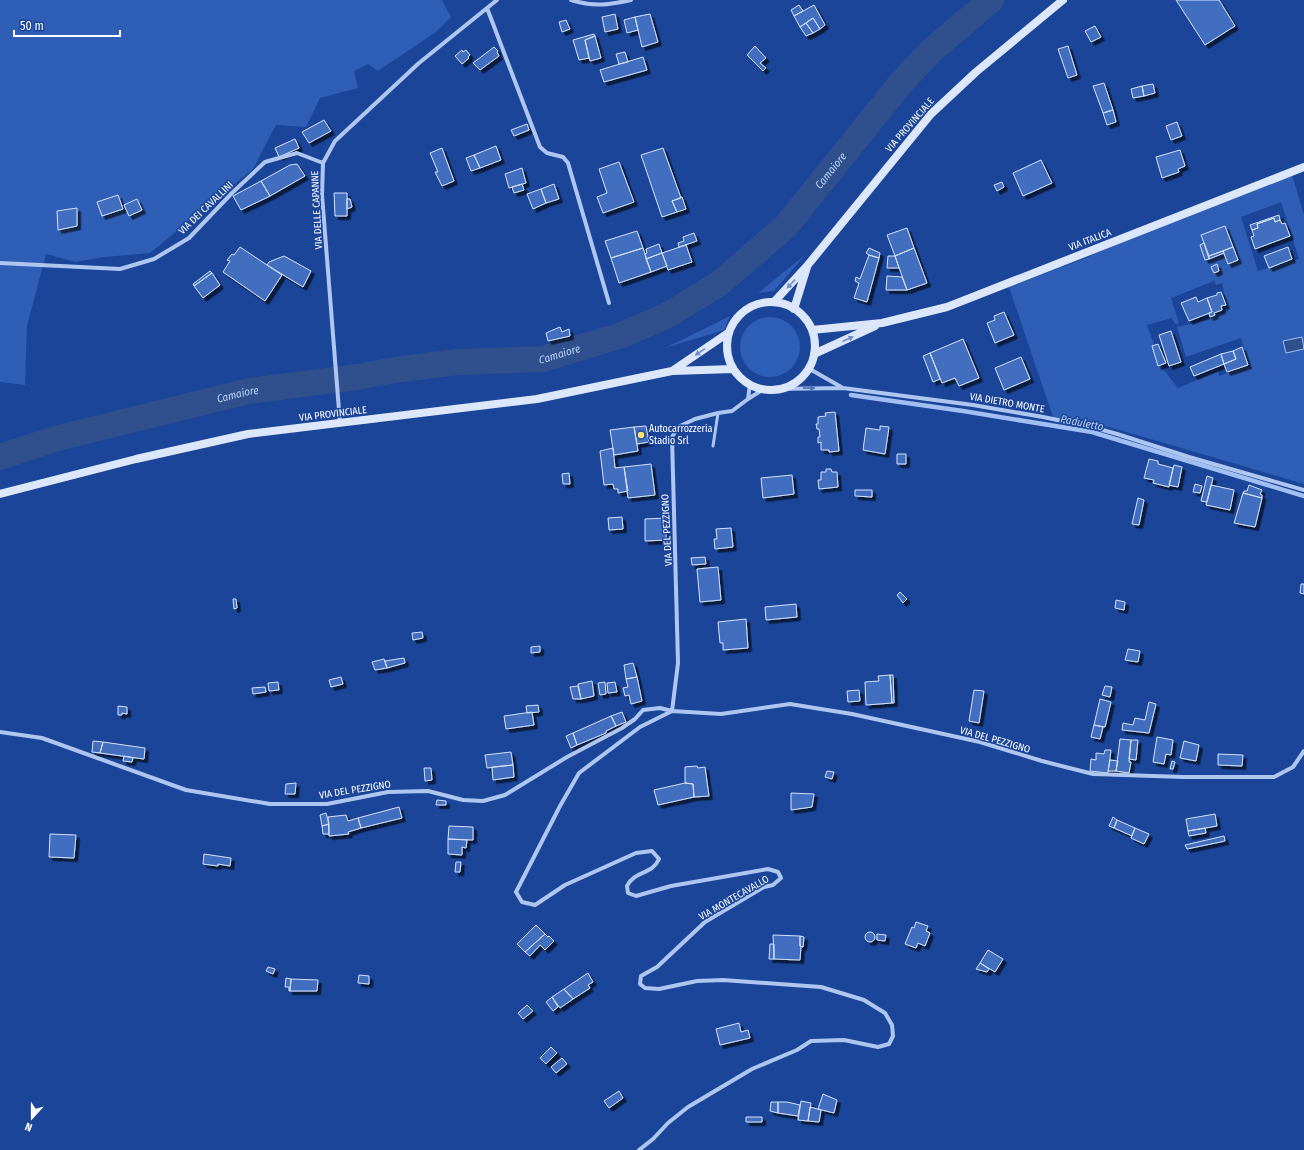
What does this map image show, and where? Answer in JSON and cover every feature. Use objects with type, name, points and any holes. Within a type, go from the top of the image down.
[{"type":"main road","name":"VIA PROVINCIALE","points":[[774,302],[807,266],[931,114],[976,72],[1063,0]]},
{"type":"main road","name":"VIA ITALICA","points":[[814,354],[882,324],[947,307],[1304,167]]},
{"type":"main road","name":"VIA PROVINCIALE","points":[[794,309],[807,266]]},
{"type":"main road","name":"VIA PROVINCIALE","points":[[672,371],[728,333],[735,320],[745,309],[759,303],[774,302],[784,304],[794,309],[805,318],[812,330]]},
{"type":"main road","name":"VIA ITALICA","points":[[812,330],[882,324]]},
{"type":"main road","points":[[728,333],[728,358],[741,378],[750,384],[764,389],[775,389],[785,387],[794,382],[802,376],[808,368],[814,354],[812,330]]},
{"type":"main road","name":"VIA PROVINCIALE","points":[[0,494],[136,459],[248,434],[537,399],[672,371],[734,369]]},
{"type":"street","name":"VIA DELLE CAPANNE","points":[[340,424],[322,195],[323,163],[336,141],[420,63],[497,0]]},
{"type":"street","points":[[572,0],[587,5],[612,4],[631,0]]},
{"type":"street","points":[[487,8],[540,147],[547,153],[563,157],[568,163],[609,303]]},
{"type":"street","name":"VIA DEI CAVALLINI","points":[[0,263],[120,269],[154,260],[189,238],[232,193],[265,162],[297,153],[323,163]]},
{"type":"street","name":"VIA DIETRO MONTE","points":[[808,368],[843,388]]},
{"type":"street","points":[[748,398],[750,384]]},
{"type":"street","name":"VIA DIETRO MONTE","points":[[775,389],[843,388],[973,405],[1092,427],[1304,490]]},
{"type":"street","name":"VIA DEL PEZZIGNO","points":[[672,711],[678,663],[672,437],[678,427],[695,419],[732,411],[748,398],[764,389]]},
{"type":"street","name":"VIA DEL PEZZIGNO","points":[[0,732],[42,738],[186,790],[270,804],[327,804],[388,792],[428,791],[463,800],[483,801],[505,795],[567,757],[622,728],[635,719],[643,710],[660,708],[672,711],[720,714],[790,704],[852,714],[980,742],[1042,762],[1093,774],[1183,777],[1274,777],[1293,767],[1304,751]]},
{"type":"street","name":"VIA MONTECAVALLO","points":[[639,1150],[688,1107],[752,1070],[797,1050],[811,1041],[844,1040],[878,1047],[889,1044],[893,1036],[892,1025],[885,1013],[864,1000],[821,987],[723,980],[697,981],[660,988],[645,988],[640,984],[641,976],[657,966],[705,922],[764,887],[773,885],[781,878],[778,872],[768,869],[671,886],[636,896],[628,893],[627,886],[631,879],[656,866],[659,859],[652,850],[636,853],[565,885],[535,905],[522,902],[516,892],[560,806],[579,773],[640,727],[672,711]]},
{"type":"lane","points":[[713,446],[718,413]]},
{"type":"shaded area","points":[[0,0],[442,0],[451,17],[436,32],[378,71],[368,64],[354,71],[358,88],[320,98],[306,127],[276,125],[253,169],[150,253],[105,257],[75,262],[46,254],[27,326],[25,385],[0,382]]},
{"type":"shaded area","points":[[1292,175],[1304,215],[1304,484],[1113,428],[1100,425],[1100,429],[1054,420],[1009,287],[1083,259],[1131,238]],"holes":[[[1281,202],[1299,259],[1258,271],[1241,217]],[[1214,281],[1216,285],[1222,283],[1228,312],[1214,314],[1212,319],[1177,327],[1186,357],[1241,338],[1248,365],[1219,376],[1218,371],[1178,388],[1163,369],[1147,325],[1172,318],[1175,324],[1179,323],[1171,298]]]},
{"type":"shaded area","points":[[805,255],[774,291],[758,293]]},
{"type":"shaded area","points":[[730,316],[724,330],[665,348]]},
{"type":"shaded area","points":[[770,317],[787,322],[795,330],[800,347],[795,364],[787,372],[770,377],[753,372],[745,364],[740,347],[745,330],[753,322]]},
{"type":"shaded area","points":[[1302,337],[1304,349],[1286,353],[1283,341]]},
{"type":"building","points":[[1176,0],[1219,0],[1235,26],[1205,45]]},
{"type":"building","points":[[799,5],[803,11],[794,16],[791,10]]},
{"type":"building","points":[[814,5],[825,25],[820,29],[813,18],[800,27],[794,16]]},
{"type":"building","points":[[615,14],[618,29],[605,32],[602,17]]},
{"type":"building","points":[[650,14],[658,42],[642,47],[635,17]]},
{"type":"building","points":[[635,17],[638,30],[627,33],[624,20]]},
{"type":"building","points":[[813,18],[820,29],[813,33],[806,23]]},
{"type":"building","points":[[566,20],[570,29],[562,32],[559,22]]},
{"type":"building","points":[[806,23],[813,33],[806,36],[800,27]]},
{"type":"building","points":[[1095,26],[1101,37],[1091,42],[1085,31]]},
{"type":"building","points":[[594,34],[595,36],[585,40],[589,58],[579,60],[573,40]]},
{"type":"building","points":[[595,36],[601,58],[590,61],[585,40]]},
{"type":"building","points":[[755,46],[766,58],[760,63],[766,68],[763,71],[747,55]]},
{"type":"building","points":[[1068,46],[1077,75],[1068,78],[1058,49]]},
{"type":"building","points":[[494,47],[498,51],[499,56],[480,70],[473,63]]},
{"type":"building","points":[[462,50],[463,52],[466,50],[470,55],[468,57],[469,58],[462,64],[455,56]]},
{"type":"building","points":[[625,52],[628,62],[619,64],[616,54]]},
{"type":"building","points":[[643,57],[647,70],[604,82],[600,70]]},
{"type":"building","points":[[1104,83],[1113,110],[1103,113],[1093,86]]},
{"type":"building","points":[[1153,84],[1155,93],[1144,96],[1142,86]]},
{"type":"building","points":[[1142,86],[1144,96],[1133,98],[1131,89]]},
{"type":"building","points":[[1113,110],[1116,122],[1107,125],[1103,113]]},
{"type":"building","points":[[324,120],[331,131],[309,143],[302,132]]},
{"type":"building","points":[[1177,122],[1182,136],[1171,140],[1166,126]]},
{"type":"building","points":[[527,124],[529,130],[514,136],[511,130]]},
{"type":"building","points":[[295,139],[299,148],[279,157],[275,148]]},
{"type":"building","points":[[496,146],[501,160],[480,168],[474,155]]},
{"type":"building","points":[[442,148],[454,181],[442,186],[435,172],[438,172],[430,153]]},
{"type":"building","points":[[663,148],[681,198],[672,201],[677,212],[662,217],[641,155]]},
{"type":"building","points":[[1180,150],[1185,166],[1178,169],[1179,172],[1162,178],[1156,157]]},
{"type":"building","points":[[474,155],[480,168],[471,171],[466,158]]},
{"type":"building","points":[[1041,160],[1052,183],[1023,196],[1013,173]]},
{"type":"building","points":[[619,162],[634,202],[603,213],[597,197],[607,193],[599,169]]},
{"type":"building","points":[[297,164],[305,176],[270,196],[261,181],[290,165]]},
{"type":"building","points":[[522,168],[526,183],[509,188],[505,174]]},
{"type":"building","points":[[261,181],[270,196],[241,210],[233,196]]},
{"type":"building","points":[[1002,182],[1004,187],[997,191],[994,185]]},
{"type":"building","points":[[522,184],[524,190],[514,193],[512,187]]},
{"type":"building","points":[[554,184],[559,199],[546,203],[541,189]]},
{"type":"building","points":[[541,189],[546,203],[533,209],[527,194]]},
{"type":"building","points":[[334,193],[347,193],[347,216],[335,216]]},
{"type":"building","points":[[118,195],[123,209],[102,216],[97,202]]},
{"type":"building","points":[[682,197],[686,209],[677,212],[672,201]]},
{"type":"building","points":[[137,199],[142,210],[129,216],[124,205]]},
{"type":"building","points":[[347,199],[350,199],[352,207],[347,209]]},
{"type":"building","points":[[77,208],[77,226],[58,230],[57,211]]},
{"type":"building","points":[[1279,215],[1280,220],[1275,222],[1274,218],[1257,224],[1258,228],[1252,230],[1250,225]]},
{"type":"building","points":[[1274,218],[1275,222],[1280,220],[1282,224],[1285,223],[1290,236],[1255,249],[1251,237],[1254,236],[1252,230],[1258,228],[1257,224]]},
{"type":"building","points":[[1225,226],[1233,247],[1209,256],[1201,235]]},
{"type":"building","points":[[907,228],[914,248],[895,256],[887,235]]},
{"type":"building","points":[[637,231],[643,248],[611,258],[605,241]]},
{"type":"building","points":[[694,233],[697,241],[679,247],[678,243],[684,241],[683,237]]},
{"type":"building","points":[[1204,243],[1209,259],[1205,260],[1200,245]]},
{"type":"building","points":[[659,244],[662,253],[646,259],[646,249]]},
{"type":"building","points":[[686,245],[692,262],[668,270],[662,253]]},
{"type":"building","points":[[240,247],[282,275],[265,301],[223,272],[230,261],[227,260],[232,254],[234,255]]},
{"type":"building","points":[[1233,247],[1238,260],[1228,264],[1223,251]]},
{"type":"building","points":[[1288,247],[1292,259],[1269,268],[1264,256]]},
{"type":"building","points":[[643,248],[651,272],[619,283],[611,258]]},
{"type":"building","points":[[869,248],[880,253],[879,258],[866,253]]},
{"type":"building","points":[[914,248],[927,283],[907,290],[895,256]]},
{"type":"building","points":[[1223,251],[1224,253],[1209,259],[1209,256]]},
{"type":"building","points":[[662,253],[667,266],[651,272],[646,259]]},
{"type":"building","points":[[869,255],[879,258],[867,302],[854,298],[859,283],[855,281],[856,277],[860,279]]},
{"type":"building","points":[[284,256],[311,271],[303,287],[267,265],[269,262]]},
{"type":"building","points":[[888,256],[895,256],[899,268],[887,268]]},
{"type":"building","points":[[1217,264],[1219,271],[1214,273],[1211,267]]},
{"type":"building","points":[[210,271],[212,273],[194,286],[193,284]]},
{"type":"building","points":[[212,273],[220,285],[203,298],[194,286]]},
{"type":"building","points":[[887,276],[902,277],[907,290],[886,290]]},
{"type":"building","points":[[1221,292],[1226,305],[1221,306],[1222,310],[1214,313],[1215,315],[1210,317],[1209,313],[1212,312],[1207,298]]},
{"type":"building","points":[[1196,297],[1198,302],[1207,298],[1212,312],[1189,321],[1181,303]]},
{"type":"building","points":[[1004,312],[1014,335],[995,343],[987,323],[995,320],[994,316]]},
{"type":"building","points":[[560,327],[562,332],[569,329],[570,336],[548,341],[546,333]]},
{"type":"building","points":[[1171,331],[1181,362],[1169,366],[1159,335]]},
{"type":"building","points":[[963,339],[979,378],[959,386],[955,378],[942,383],[930,353]]},
{"type":"building","points":[[1158,344],[1166,363],[1158,366],[1152,346]]},
{"type":"building","points":[[1242,347],[1248,365],[1227,372],[1224,364],[1236,359],[1233,351]]},
{"type":"building","points":[[1233,351],[1236,359],[1224,364],[1221,354]]},
{"type":"building","points":[[930,353],[940,379],[933,382],[923,356]]},
{"type":"building","points":[[1221,354],[1224,364],[1194,376],[1190,367]]},
{"type":"building","points":[[1021,357],[1030,379],[1004,390],[995,368]]},
{"type":"building","points":[[835,412],[839,451],[829,452],[829,450],[821,450],[821,442],[818,443],[818,437],[820,437],[819,429],[817,429],[816,424],[818,424],[818,417],[826,416],[825,413]]},
{"type":"building","name":"Autocarrozzeria Stadio Srl","points":[[646,426],[649,442],[637,444],[634,427]]},
{"type":"building","points":[[880,426],[889,427],[885,454],[863,450],[866,428],[880,430]]},
{"type":"building","points":[[634,427],[638,451],[614,455],[610,430]]},
{"type":"building","points":[[613,448],[615,468],[624,467],[628,491],[618,493],[618,489],[614,489],[613,484],[604,485],[600,451]]},
{"type":"building","points":[[897,454],[906,454],[906,464],[897,464]]},
{"type":"building","points":[[1149,459],[1158,461],[1158,464],[1173,468],[1169,487],[1153,483],[1154,480],[1144,478]]},
{"type":"building","points":[[651,464],[655,495],[628,498],[624,467]]},
{"type":"building","points":[[1174,465],[1182,467],[1178,487],[1169,485]]},
{"type":"building","points":[[826,469],[831,469],[832,472],[837,472],[838,487],[819,489],[818,480],[821,480],[821,472],[826,472]]},
{"type":"building","points":[[569,473],[570,484],[563,484],[562,474]]},
{"type":"building","points":[[792,475],[794,494],[763,498],[761,478]]},
{"type":"building","points":[[1207,476],[1213,478],[1207,502],[1201,501]]},
{"type":"building","points":[[1195,484],[1202,486],[1200,493],[1193,492]]},
{"type":"building","points":[[1211,485],[1234,490],[1230,510],[1206,505]]},
{"type":"building","points":[[1249,485],[1262,490],[1260,494],[1262,495],[1262,498],[1243,493],[1244,491],[1247,491]]},
{"type":"building","points":[[855,490],[872,490],[872,497],[855,496]]},
{"type":"building","points":[[1243,493],[1262,498],[1255,527],[1234,523]]},
{"type":"building","points":[[1138,498],[1144,500],[1139,525],[1132,524]]},
{"type":"building","points":[[622,517],[623,529],[609,530],[608,518]]},
{"type":"building","points":[[666,518],[666,540],[645,541],[645,519]]},
{"type":"building","points":[[731,528],[733,547],[715,549],[714,539],[717,539],[716,529]]},
{"type":"building","points":[[705,557],[706,564],[692,565],[691,558]]},
{"type":"building","points":[[718,567],[721,600],[700,602],[697,569]]},
{"type":"building","points":[[1301,584],[1304,584],[1304,594],[1300,593]]},
{"type":"building","points":[[900,592],[907,599],[903,603],[897,595]]},
{"type":"building","points":[[233,599],[236,599],[237,608],[234,609]]},
{"type":"building","points":[[1116,600],[1125,602],[1124,610],[1115,608]]},
{"type":"building","points":[[796,604],[797,617],[766,620],[765,607]]},
{"type":"building","points":[[746,619],[748,648],[723,650],[723,643],[720,643],[718,622]]},
{"type":"building","points":[[422,632],[423,638],[413,640],[412,633]]},
{"type":"building","points":[[540,646],[540,652],[531,653],[531,647]]},
{"type":"building","points":[[1128,649],[1140,651],[1138,662],[1125,660]]},
{"type":"building","points":[[404,658],[405,663],[387,668],[385,661]]},
{"type":"building","points":[[384,659],[387,668],[375,670],[372,662]]},
{"type":"building","points":[[633,663],[637,677],[626,679],[624,665]]},
{"type":"building","points":[[890,675],[892,703],[866,705],[865,682],[879,681],[878,676]]},
{"type":"building","points":[[890,675],[893,675],[894,703],[892,703]]},
{"type":"building","points":[[341,677],[343,684],[331,687],[329,680]]},
{"type":"building","points":[[637,677],[642,701],[631,704],[629,695],[625,696],[623,688],[628,687],[626,679]]},
{"type":"building","points":[[592,681],[594,696],[581,699],[578,684]]},
{"type":"building","points":[[278,682],[279,690],[269,691],[268,683]]},
{"type":"building","points":[[605,682],[606,694],[600,695],[598,683]]},
{"type":"building","points":[[615,682],[617,692],[608,693],[607,683]]},
{"type":"building","points":[[578,686],[581,699],[573,699],[570,687]]},
{"type":"building","points":[[1105,686],[1112,687],[1110,697],[1102,695]]},
{"type":"building","points":[[265,687],[266,692],[253,694],[252,688]]},
{"type":"building","points":[[859,690],[860,701],[848,702],[847,691]]},
{"type":"building","points":[[974,690],[984,691],[979,723],[969,721]]},
{"type":"building","points":[[1100,699],[1111,702],[1105,727],[1094,725]]},
{"type":"building","points":[[1149,702],[1156,704],[1149,733],[1122,730],[1123,723],[1133,725],[1135,718],[1145,720]]},
{"type":"building","points":[[538,705],[539,712],[527,713],[526,706]]},
{"type":"building","points":[[118,706],[127,707],[127,714],[122,713],[122,715],[118,715]]},
{"type":"building","points":[[532,712],[534,725],[506,729],[504,716]]},
{"type":"building","points":[[622,712],[626,722],[616,726],[611,716]]},
{"type":"building","points":[[611,716],[616,726],[606,731],[606,733],[577,745],[573,733]]},
{"type":"building","points":[[1094,725],[1103,727],[1100,739],[1091,737]]},
{"type":"building","points":[[573,733],[577,745],[571,748],[566,736]]},
{"type":"building","points":[[1157,737],[1173,740],[1171,755],[1166,754],[1164,764],[1153,762]]},
{"type":"building","points":[[1120,739],[1131,740],[1129,762],[1131,762],[1129,773],[1116,771]]},
{"type":"building","points":[[1131,740],[1138,740],[1136,760],[1129,759]]},
{"type":"building","points":[[93,741],[103,742],[100,753],[92,752]]},
{"type":"building","points":[[1184,741],[1199,745],[1196,761],[1180,758]]},
{"type":"building","points":[[103,742],[145,748],[144,759],[100,753]]},
{"type":"building","points":[[1105,750],[1111,750],[1108,773],[1090,771],[1091,759],[1096,760],[1096,753],[1104,754]]},
{"type":"building","points":[[511,752],[513,765],[487,768],[485,755]]},
{"type":"building","points":[[1218,754],[1243,755],[1242,766],[1218,765]]},
{"type":"building","points":[[124,756],[133,758],[132,762],[123,761]]},
{"type":"building","points":[[1110,760],[1118,761],[1116,771],[1108,771]]},
{"type":"building","points":[[1172,761],[1175,762],[1173,769],[1170,769]]},
{"type":"building","points":[[513,765],[514,777],[493,780],[492,767]]},
{"type":"building","points":[[697,766],[698,768],[705,767],[709,796],[694,797],[693,784],[685,783],[685,767]]},
{"type":"building","points":[[424,768],[431,768],[432,780],[425,781]]},
{"type":"building","points":[[827,771],[834,772],[832,779],[825,777]]},
{"type":"building","points":[[296,783],[295,794],[285,794],[286,784]]},
{"type":"building","points":[[685,783],[693,784],[694,797],[658,805],[654,790]]},
{"type":"building","points":[[791,793],[814,794],[812,807],[791,810]]},
{"type":"building","points":[[437,800],[446,801],[446,805],[436,805]]},
{"type":"building","points":[[399,807],[402,818],[361,828],[358,818]]},
{"type":"building","points":[[326,813],[329,824],[322,826],[320,815]]},
{"type":"building","points":[[1215,814],[1217,826],[1188,831],[1186,819]]},
{"type":"building","points":[[346,815],[348,821],[358,818],[361,828],[348,832],[349,834],[329,836],[328,817]]},
{"type":"building","points":[[1113,817],[1117,820],[1114,828],[1109,826]]},
{"type":"building","points":[[1117,820],[1135,828],[1132,836],[1114,828]]},
{"type":"building","points":[[329,824],[329,834],[323,834],[322,826]]},
{"type":"building","points":[[449,826],[473,827],[473,840],[448,839]]},
{"type":"building","points":[[1135,828],[1149,834],[1144,844],[1131,838]]},
{"type":"building","points":[[1205,828],[1206,833],[1189,836],[1188,831]]},
{"type":"building","points":[[50,834],[76,835],[74,858],[49,857]]},
{"type":"building","points":[[1224,836],[1225,841],[1187,849],[1185,845]]},
{"type":"building","points":[[448,839],[467,840],[466,848],[462,847],[462,855],[448,854]]},
{"type":"building","points":[[204,854],[231,858],[230,866],[203,864]]},
{"type":"building","points":[[456,862],[461,862],[460,872],[455,872]]},
{"type":"building","points":[[916,922],[928,926],[926,931],[930,933],[925,946],[918,943],[916,948],[905,944],[912,927],[914,928]]},
{"type":"building","points":[[536,925],[545,934],[525,952],[517,944]]},
{"type":"building","points":[[868,932],[872,932],[874,933],[874,941],[868,942],[865,939],[865,935]]},
{"type":"building","points":[[545,934],[554,941],[545,950],[540,945],[530,956],[525,952]]},
{"type":"building","points":[[877,934],[886,935],[885,941],[877,940]]},
{"type":"building","points":[[773,935],[800,936],[800,960],[774,959]]},
{"type":"building","points":[[800,936],[804,937],[803,947],[800,946]]},
{"type":"building","points":[[770,944],[774,944],[774,959],[769,959]]},
{"type":"building","points":[[988,950],[1003,959],[995,972],[980,963]]},
{"type":"building","points":[[980,963],[989,969],[987,972],[976,969]]},
{"type":"building","points":[[268,967],[275,969],[273,974],[266,971]]},
{"type":"building","points":[[588,973],[593,982],[588,985],[590,988],[573,999],[564,989]]},
{"type":"building","points":[[359,975],[369,976],[369,984],[358,983]]},
{"type":"building","points":[[286,978],[291,979],[290,991],[289,987],[285,987]]},
{"type":"building","points":[[291,979],[318,980],[317,991],[290,991]]},
{"type":"building","points":[[564,989],[573,999],[560,1008],[552,997]]},
{"type":"building","points":[[552,997],[558,1007],[553,1011],[546,1002]]},
{"type":"building","points":[[527,1005],[533,1011],[523,1019],[518,1013]]},
{"type":"building","points":[[739,1023],[741,1032],[748,1030],[750,1038],[720,1045],[716,1029]]},
{"type":"building","points":[[551,1047],[557,1053],[546,1064],[540,1058]]},
{"type":"building","points":[[562,1058],[567,1064],[556,1073],[551,1067]]},
{"type":"building","points":[[619,1091],[623,1098],[609,1108],[604,1101]]},
{"type":"building","points":[[823,1094],[837,1100],[834,1113],[818,1109]]},
{"type":"building","points":[[801,1101],[811,1103],[808,1121],[798,1120]]},
{"type":"building","points":[[771,1102],[778,1102],[778,1113],[770,1111]]},
{"type":"building","points":[[778,1102],[787,1102],[800,1105],[798,1116],[778,1113]]},
{"type":"building","points":[[810,1107],[821,1110],[819,1122],[808,1121]]},
{"type":"building","points":[[746,1117],[762,1117],[762,1122],[746,1122]]},
{"type":"waterway","name":"Camaiore","points":[[0,457],[58,438],[249,391],[458,362],[543,359],[622,335],[668,315],[720,283],[786,226],[900,84],[931,51],[991,0]]},
{"type":"waterway","name":"Paduletto","points":[[851,395],[1092,432],[1304,496]]},
{"type":"place","name":"Autocarrozzeria Stadio Srl","points":[[641,435]]}]
